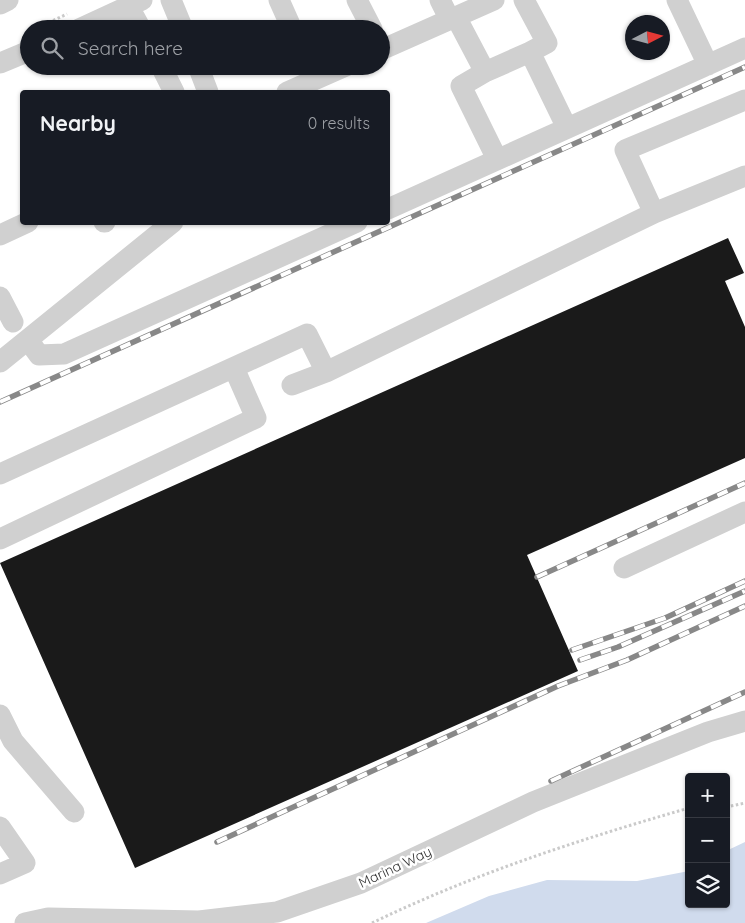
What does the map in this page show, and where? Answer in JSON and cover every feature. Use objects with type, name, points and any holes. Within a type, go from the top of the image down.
[{"type":"street","points":[[0,4],[8,0]]},
{"type":"street","points":[[171,0],[179,20]]},
{"type":"street","points":[[279,0],[288,20]]},
{"type":"street","points":[[357,0],[367,20]]},
{"type":"street","points":[[440,0],[485,72]]},
{"type":"street","points":[[390,46],[494,0]]},
{"type":"street","points":[[497,159],[461,86],[485,72],[547,43],[524,0]]},
{"type":"street","points":[[677,0],[708,65]]},
{"type":"street","points":[[97,20],[128,4],[136,20]]},
{"type":"street","points":[[390,208],[745,48]]},
{"type":"street","points":[[530,52],[567,128]]},
{"type":"street","points":[[0,63],[20,54]]},
{"type":"street","points":[[166,75],[173,90]]},
{"type":"street","points":[[201,75],[207,90]]},
{"type":"street","points":[[290,90],[309,75]]},
{"type":"street","points":[[654,213],[625,150],[745,100]]},
{"type":"street","points":[[292,385],[326,372],[654,213],[745,176]]},
{"type":"street","points":[[0,235],[22,225]]},
{"type":"street","points":[[0,362],[169,225]]},
{"type":"street","points":[[28,340],[38,355],[64,354],[350,225]]},
{"type":"street","points":[[0,297],[13,322]]},
{"type":"street","points":[[0,474],[307,334],[326,372]]},
{"type":"street","points":[[0,539],[256,418],[234,368]]},
{"type":"street","points":[[624,568],[745,512]]},
{"type":"street","points":[[0,715],[13,741],[74,812]]},
{"type":"street","name":"Marina Way","points":[[25,923],[48,918],[199,921],[277,912],[361,883],[533,802],[708,732],[745,721]]},
{"type":"street","points":[[0,827],[25,863],[0,874]]},
{"type":"path","points":[[730,806],[745,803]]},
{"type":"path","points":[[372,923],[422,899],[550,852],[685,809]]},
{"type":"water","points":[[745,842],[745,923],[426,923],[489,896],[547,880],[637,881],[685,872],[685,908],[730,908],[730,849]]},
{"type":"building","points":[[728,238],[744,273],[725,281],[745,327],[745,458],[527,555],[578,671],[135,868],[0,563]]},
{"type":"railway","points":[[0,402],[745,67]]},
{"type":"railway","points":[[537,577],[745,483]]},
{"type":"railway","points":[[572,650],[665,618],[745,581]]},
{"type":"railway","points":[[580,660],[618,647],[745,591]]},
{"type":"railway","points":[[217,842],[558,686],[627,660],[745,606]]},
{"type":"railway","points":[[551,781],[745,692]]}]
